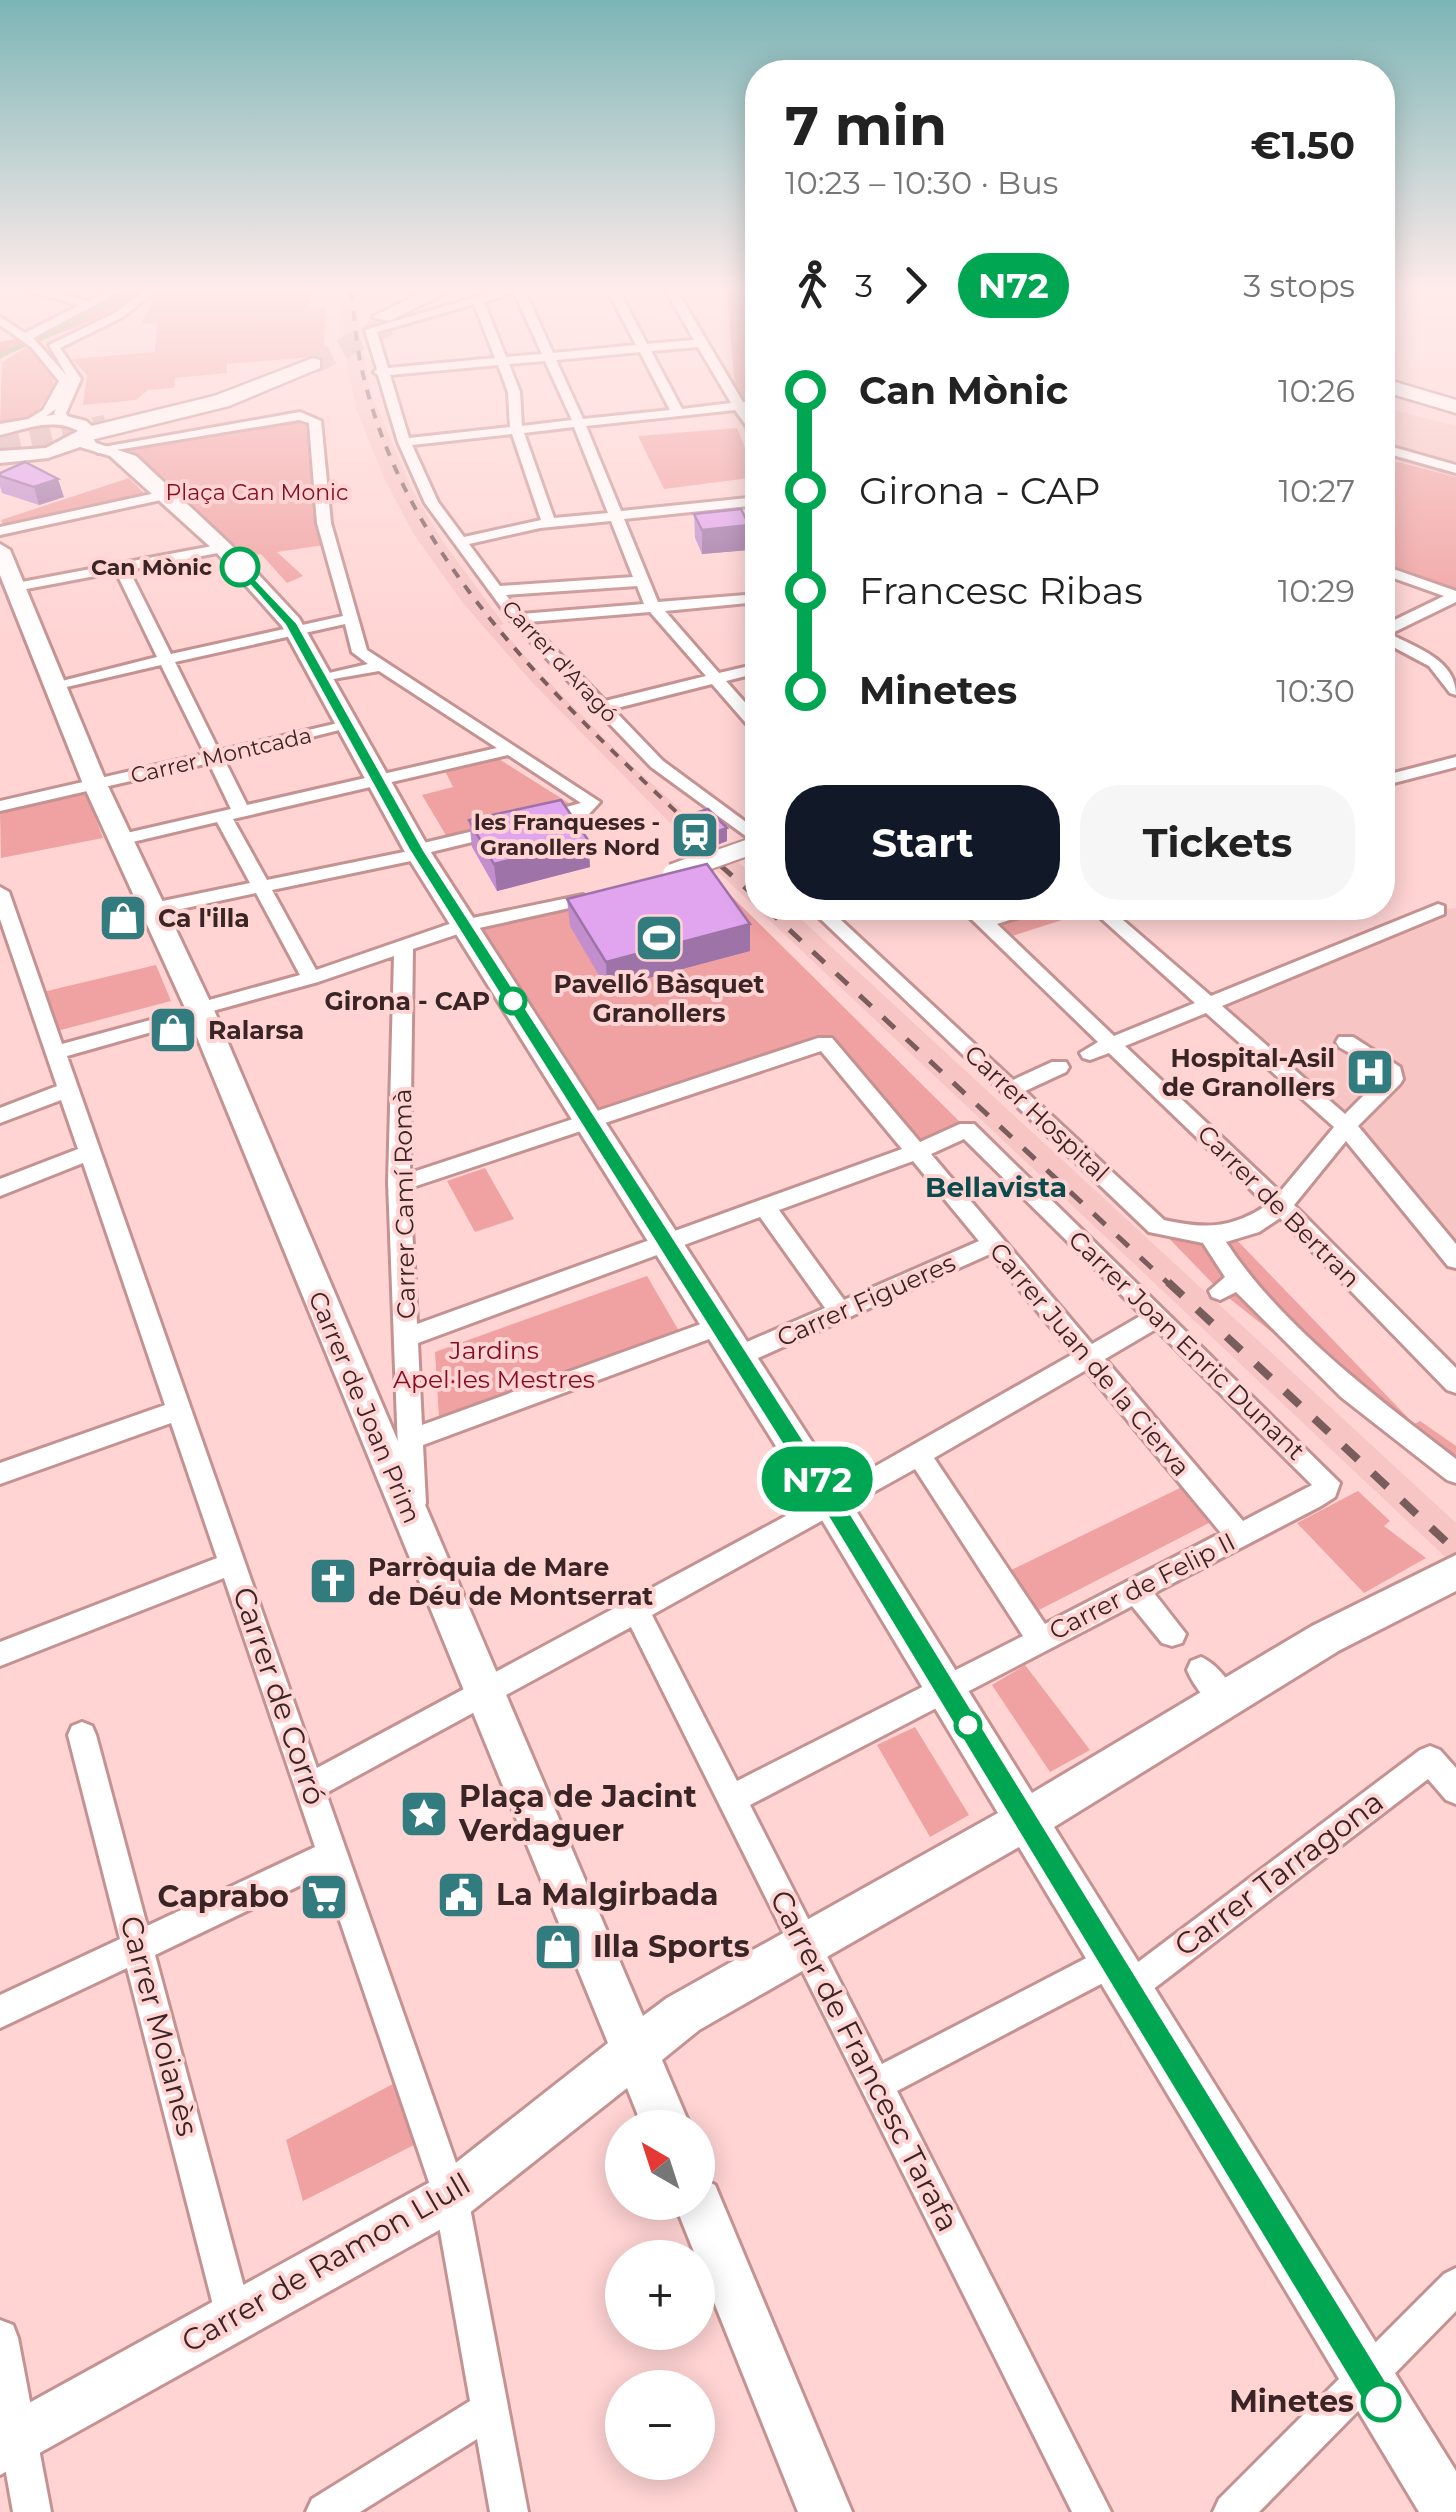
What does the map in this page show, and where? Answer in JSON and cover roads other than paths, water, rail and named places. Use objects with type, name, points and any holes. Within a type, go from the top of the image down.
[{"type":"highway","points":[[99,436],[194,408]]},
{"type":"highway","points":[[1420,408],[1456,414]]},
{"type":"street","points":[[10,427],[50,408]]},
{"type":"street","points":[[62,408],[60,413],[99,436],[223,548],[295,633],[418,852],[832,1504],[1450,2512]]},
{"type":"street","name":"Carrer d'Aragó","points":[[392,408],[432,503],[516,618],[657,764],[745,832]]},
{"type":"street","points":[[515,408],[516,429],[549,524]]},
{"type":"street","points":[[572,408],[651,604],[716,679],[745,706]]},
{"type":"street","points":[[675,408],[677,412]]},
{"type":"street","points":[[404,442],[715,408]]},
{"type":"street","points":[[10,427],[99,436],[180,434],[310,417],[315,421],[326,534],[360,652],[592,802],[583,810],[418,852],[153,909]]},
{"type":"street","points":[[0,470],[99,436]]},
{"type":"street","points":[[0,457],[40,454],[99,436]]},
{"type":"street","points":[[1395,452],[1456,470]]},
{"type":"street","points":[[0,532],[165,495]]},
{"type":"street","points":[[459,542],[549,524],[745,502]]},
{"type":"street","points":[[12,594],[223,548]]},
{"type":"street","name":"Carrer de Joan Prim","points":[[0,550],[12,594],[58,684],[95,784],[124,838],[660,2110]]},
{"type":"street","points":[[120,568],[214,756],[231,813],[311,978]]},
{"type":"street","points":[[1395,574],[1456,596]]},
{"type":"street","points":[[496,592],[642,580]]},
{"type":"street","points":[[1395,627],[1456,596]]},
{"type":"street","points":[[516,618],[745,599]]},
{"type":"street","points":[[58,684],[349,619]]},
{"type":"street","points":[[1395,641],[1434,663],[1456,690]]},
{"type":"street","points":[[320,678],[381,666]]},
{"type":"street","points":[[602,707],[745,671]]},
{"type":"street","name":"Carrer Montcada","points":[[0,806],[346,726]]},
{"type":"street","points":[[124,838],[508,750]]},
{"type":"street","points":[[1395,778],[1456,762]]},
{"type":"street","points":[[646,884],[745,847]]},
{"type":"street","name":"Carrer de Corró","points":[[0,892],[10,954],[53,1053],[180,1409],[451,2197],[509,2512]]},
{"type":"street","points":[[209,1006],[311,978],[465,925],[591,898]]},
{"type":"street","points":[[1090,1053],[1438,910]]},
{"type":"street","name":"Carrer Hospital","points":[[831,920],[1157,1226],[1212,1237],[1255,1226],[1283,1208]]},
{"type":"street","name":"Carrer de Bertran","points":[[982,920],[1283,1208],[1456,1383]]},
{"type":"street","points":[[1113,920],[1346,1128],[1456,1260]]},
{"type":"street","name":"Carrer Camí Romà","points":[[404,947],[399,1182],[414,1521]]},
{"type":"street","points":[[53,1053],[180,1018]]},
{"type":"street","points":[[1283,1208],[1395,1073],[1346,1042]]},
{"type":"street","name":"Carrer Juan de la Cierva","points":[[591,1122],[825,1043],[1240,1536]]},
{"type":"street","points":[[1012,1089],[1059,1067]]},
{"type":"street","points":[[0,1116],[66,1090]]},
{"type":"street","points":[[399,1182],[591,1122]]},
{"type":"street","name":"Carrer Joan Enric Dunant","points":[[914,1153],[967,1130],[1322,1476]]},
{"type":"street","points":[[0,1188],[88,1153]]},
{"type":"street","points":[[407,1337],[914,1153]]},
{"type":"street","points":[[765,1208],[840,1312]]},
{"type":"street","points":[[1212,1237],[1229,1285],[1350,1390],[1456,1473]]},
{"type":"street","name":"Carrer Figueres","points":[[412,1439],[729,1341],[840,1312],[992,1244]]},
{"type":"street","points":[[312,1786],[832,1504],[1158,1317]]},
{"type":"street","points":[[366,1409],[410,1395]]},
{"type":"street","points":[[0,1474],[180,1409]]},
{"type":"street","points":[[917,1452],[1040,1639]]},
{"type":"street","name":"Carrer de Felip II","points":[[731,1800],[947,1692],[1040,1639],[1323,1492],[1327,1483],[1322,1476]]},
{"type":"street","points":[[0,1654],[232,1563]]},
{"type":"street","name":"Carrer de Ramon Llull","points":[[9,2442],[451,2197],[683,2014],[1026,1820],[1213,1685],[1280,1669],[1392,1630],[1452,1581]]},
{"type":"street","points":[[1135,1590],[1172,1634]]},
{"type":"street","name":"Carrer de Francesc Tarafa","points":[[636,1610],[1092,2512]]},
{"type":"street","name":"Carrer Moianès","points":[[82,1735],[234,2317]]},
{"type":"street","name":"Carrer Tarragona","points":[[877,2084],[1119,1976],[1430,1760],[1456,1790]]},
{"type":"street","points":[[0,2012],[334,1853]]},
{"type":"street","points":[[705,2220],[825,2512]]},
{"type":"street","points":[[1232,2512],[1456,2286]]},
{"type":"street","points":[[0,2338],[9,2442],[32,2512]]},
{"type":"street","points":[[325,2512],[489,2410]]},
{"type":"tunnel","points":[[0,448],[106,425]]},
{"type":"railway","points":[[374,408],[384,442],[414,505],[450,565],[492,622],[588,726],[689,824]]},
{"type":"railway","points":[[723,868],[720,865],[745,887]]},
{"type":"railway","points":[[779,920],[1170,1285]]},
{"type":"railway","points":[[1168,1282],[1456,1551]]},
{"type":"place","name":"Can Mònic","points":[[240,567]]},
{"type":"place","name":"les Franqueses - Granollers Nord","points":[[695,835]]},
{"type":"place","name":"Ca l'illa","points":[[123,918]]},
{"type":"place","name":"Pavelló Bàsquet Granollers","points":[[659,938]]},
{"type":"place","name":"Girona - CAP","points":[[513,1001]]},
{"type":"place","name":"Ralarsa","points":[[173,1030]]},
{"type":"place","name":"Hospital-Asil de Granollers","points":[[1370,1072]]},
{"type":"place","name":"Parròquia de Mare de Déu de Montserrat","points":[[333,1581]]},
{"type":"place","name":"Plaça de Jacint Verdaguer","points":[[424,1814]]},
{"type":"place","name":"La Malgirbada","points":[[461,1895]]},
{"type":"place","name":"Caprabo","points":[[324,1897]]},
{"type":"place","name":"Illa Sports","points":[[558,1947]]},
{"type":"place","name":"Minetes","points":[[1381,2402]]},
{"type":"district","name":"Bellavista","points":[[996,1187]]},
{"type":"park label","name":"Plaça Can Monic","points":[[257,492]]},
{"type":"park label","name":"Jardins Apel·les Mestres","points":[[494,1364]]}]
